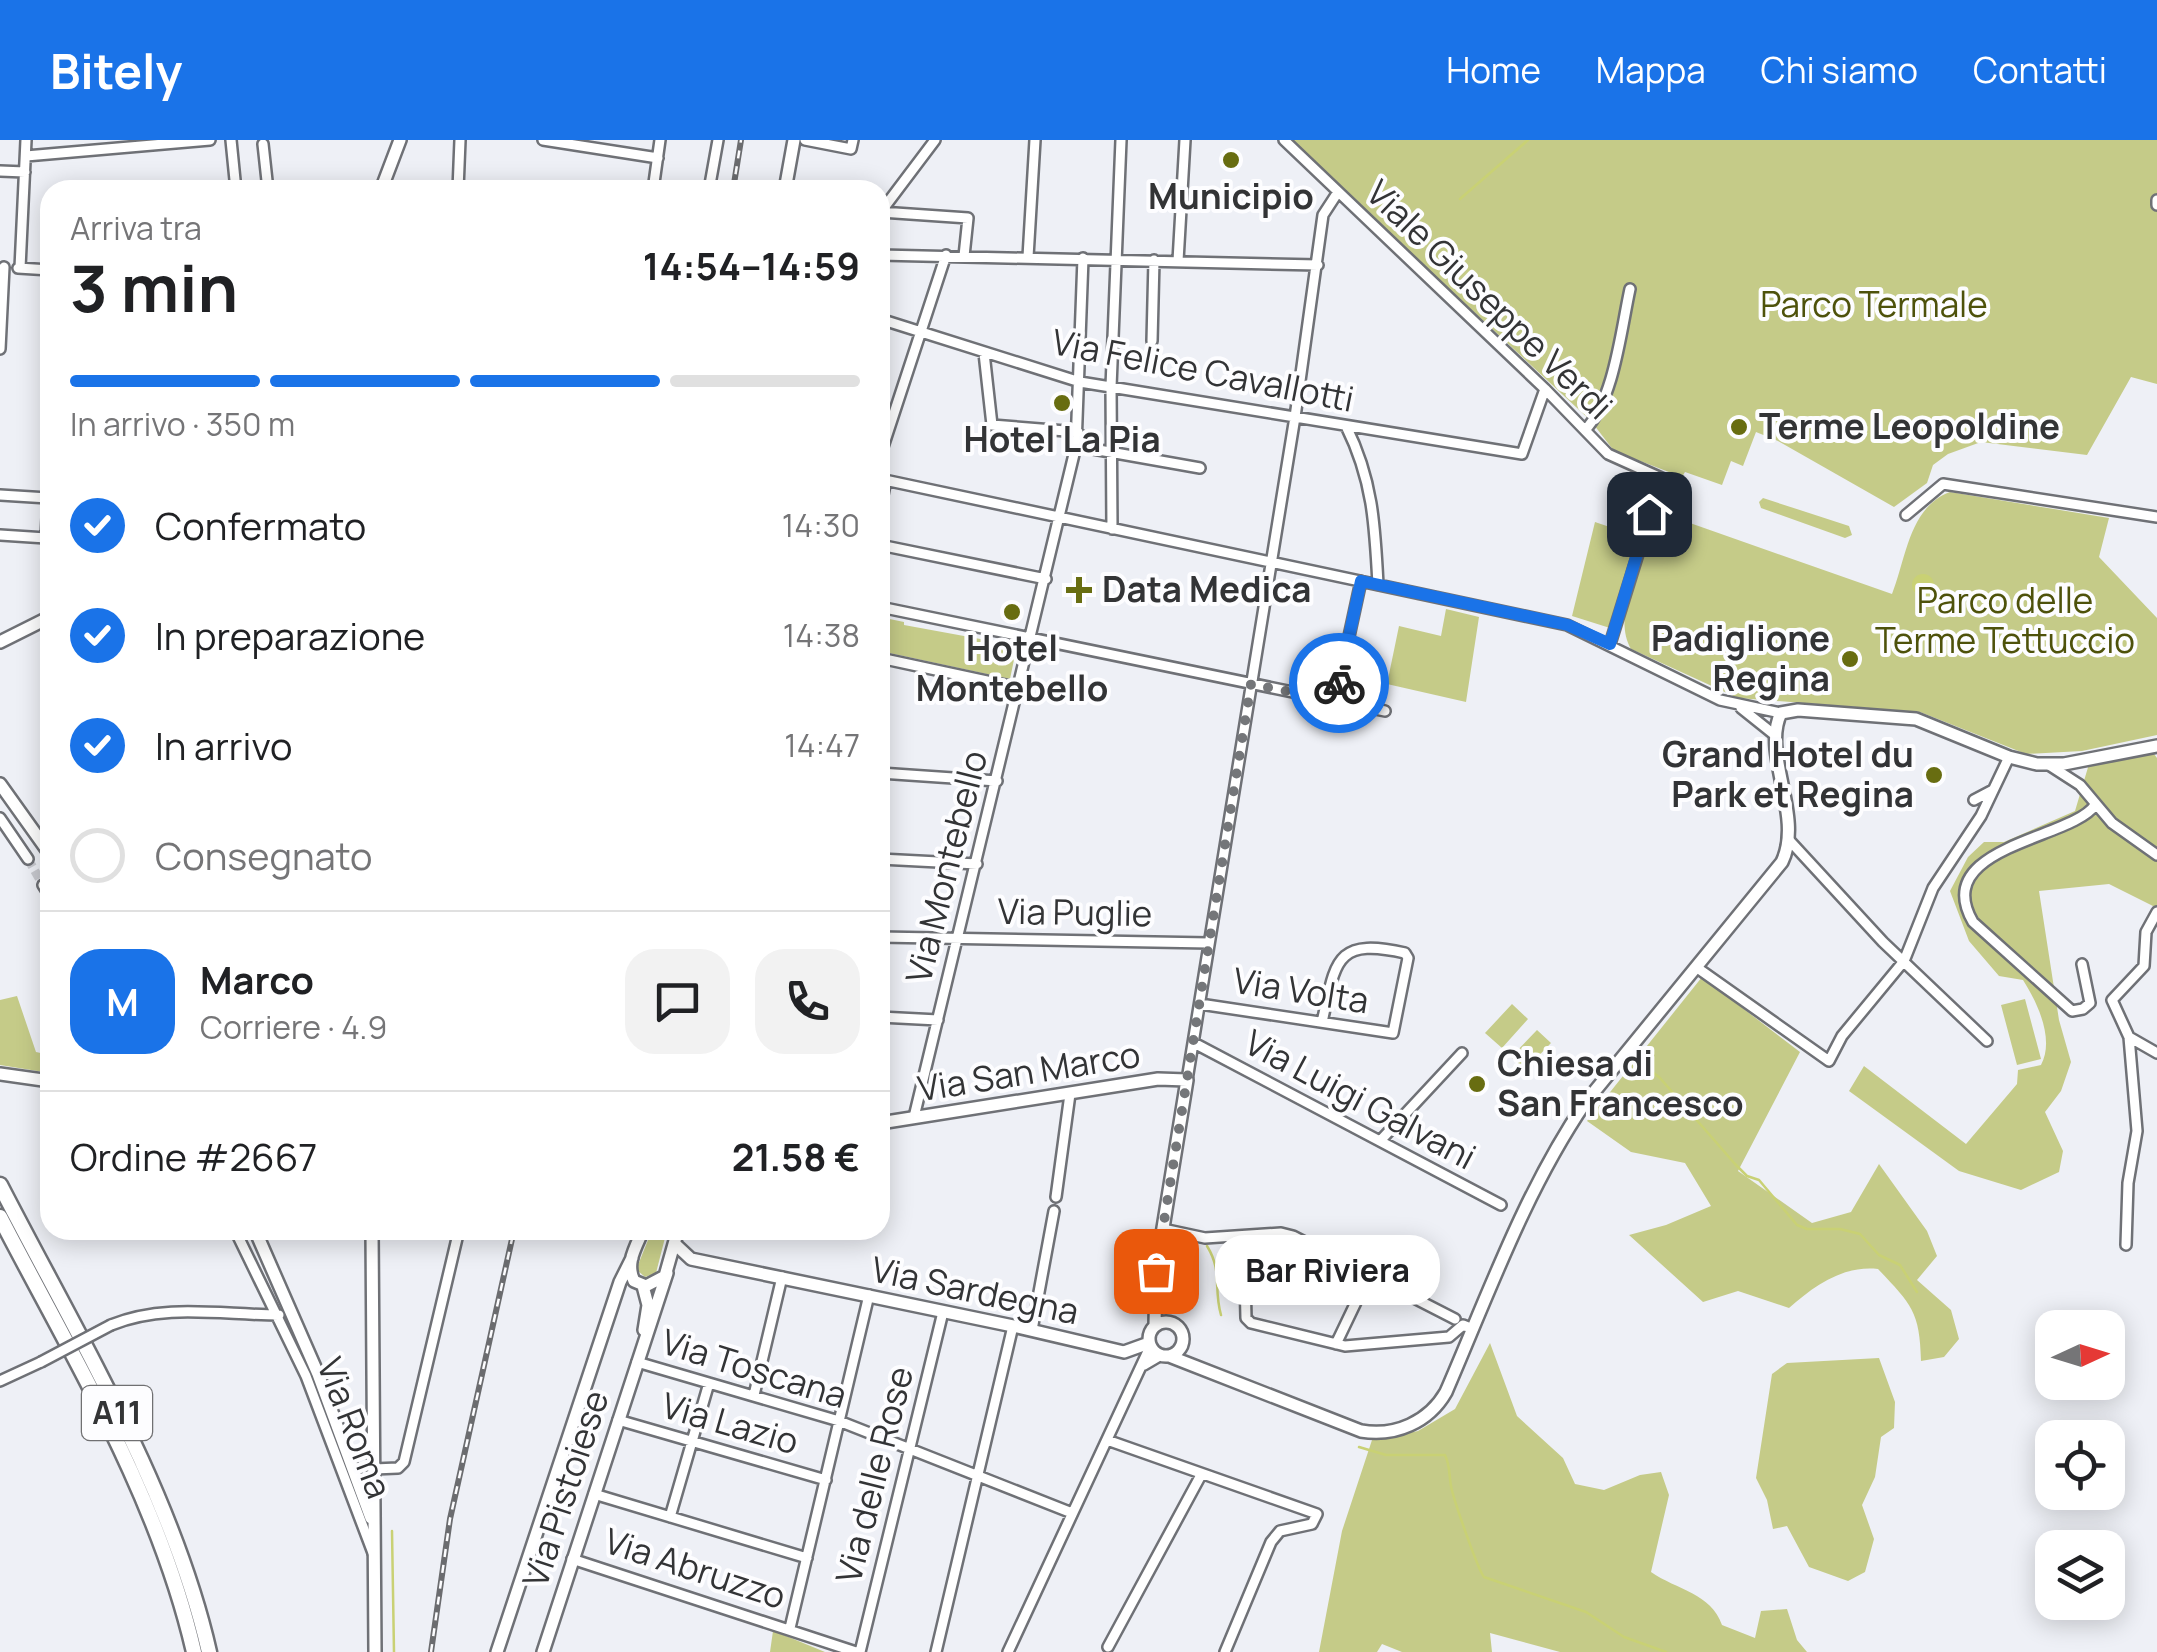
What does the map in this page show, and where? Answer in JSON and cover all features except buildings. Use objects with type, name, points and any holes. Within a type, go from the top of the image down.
[{"type":"highway","name":"A11","points":[[0,1186],[151,1480],[177,1544],[208,1652]]},
{"type":"highway","name":"A11","points":[[0,1217],[138,1484],[164,1551],[194,1652]]},
{"type":"main road","points":[[385,180],[400,140]]},
{"type":"main road","points":[[787,180],[794,140]]},
{"type":"main road","points":[[0,642],[40,622]]},
{"type":"main road","points":[[0,632],[22,630]]},
{"type":"main road","points":[[1173,1323],[1155,1325],[1149,1333],[1157,1350],[1353,1429],[1381,1433],[1413,1424],[1437,1405],[1562,1136],[1584,1103],[1772,876],[1787,851],[1789,840],[1776,736],[1781,713],[1798,710],[1916,719],[2010,757],[2050,764],[2157,746]]},
{"type":"main road","points":[[0,784],[40,840]]},
{"type":"main road","points":[[0,1074],[40,1080]]},
{"type":"main road","name":"Via San Marco","points":[[890,1121],[1158,1079],[1188,1080]]},
{"type":"main road","points":[[1155,1325],[1156,1271],[1188,1080]]},
{"type":"main road","points":[[259,1240],[318,1374],[376,1531]]},
{"type":"main road","name":"Via Roma","points":[[372,1240],[375,1652]]},
{"type":"main road","points":[[497,1652],[620,1282],[640,1240]]},
{"type":"main road","name":"Via Pistoiese","points":[[543,1652],[643,1343],[647,1292],[666,1272],[675,1240]]},
{"type":"main road","name":"Via Sardegna","points":[[678,1240],[691,1259],[1124,1352],[1157,1350]]},
{"type":"main road","points":[[632,1258],[630,1272],[647,1292]]},
{"type":"main road","points":[[1156,1271],[1160,1300],[1200,1366]]},
{"type":"main road","points":[[613,1310],[624,1292],[647,1292],[666,1272]]},
{"type":"main road","points":[[1157,1350],[1179,1350],[1183,1338]]},
{"type":"main road","points":[[346,1451],[373,1444]]},
{"type":"street","points":[[20,268],[26,140]]},
{"type":"street","points":[[26,156],[210,140]]},
{"type":"street","points":[[231,140],[235,180]]},
{"type":"street","points":[[458,180],[460,140]]},
{"type":"street","points":[[543,140],[658,158]]},
{"type":"street","points":[[655,180],[660,140]]},
{"type":"street","points":[[712,180],[718,140]]},
{"type":"street","points":[[805,140],[852,144]]},
{"type":"street","points":[[890,199],[935,140]]},
{"type":"street","points":[[1028,256],[1035,140]]},
{"type":"street","points":[[1112,529],[1111,387],[1122,140]]},
{"type":"street","points":[[1178,261],[1185,140]]},
{"type":"street","name":"Viale Giuseppe Verdi","points":[[1284,140],[1545,388],[1608,454],[1664,480],[1610,644]]},
{"type":"street","points":[[263,144],[267,180]]},
{"type":"street","points":[[0,171],[25,172]]},
{"type":"street","points":[[1188,1080],[1318,265],[1322,215],[1338,192]]},
{"type":"street","points":[[890,213],[968,218],[964,256]]},
{"type":"street","points":[[890,255],[1318,265]]},
{"type":"street","points":[[890,424],[946,255]]},
{"type":"street","points":[[1060,518],[1078,432],[1083,258]]},
{"type":"street","points":[[1152,341],[1154,260]]},
{"type":"street","points":[[0,349],[2,266],[40,269]]},
{"type":"street","points":[[1585,430],[1598,415],[1604,398],[1630,289]]},
{"type":"street","name":"Via Felice Cavallotti","points":[[890,321],[1080,382],[1522,454],[1545,388]]},
{"type":"street","points":[[984,352],[992,424],[1078,432]]},
{"type":"street","points":[[1346,426],[1373,500],[1378,585]]},
{"type":"street","points":[[1076,446],[1200,468]]},
{"type":"street","points":[[890,482],[1568,625],[1630,658],[1738,706],[1776,736]]},
{"type":"street","points":[[1906,514],[1943,484],[2157,518]]},
{"type":"street","points":[[0,495],[40,498]]},
{"type":"street","name":"Via Montebello","points":[[914,1117],[1060,518]]},
{"type":"street","points":[[0,535],[40,538]]},
{"type":"street","points":[[890,548],[1046,579]]},
{"type":"street","points":[[1335,701],[1361,581]]},
{"type":"street","points":[[890,609],[1386,711]]},
{"type":"street","points":[[890,660],[1020,688]]},
{"type":"street","points":[[1738,706],[1781,713]]},
{"type":"street","points":[[1696,967],[1829,1061],[1842,1036],[1904,961],[1933,888],[1981,816],[2010,757]]},
{"type":"street","points":[[2050,764],[2080,785],[2112,823],[2157,854]]},
{"type":"street","points":[[890,774],[996,780]]},
{"type":"street","points":[[1974,800],[1995,789]]},
{"type":"street","points":[[2082,964],[2090,1003],[2072,1011],[1973,922],[1966,890],[1974,872],[1987,859],[2037,834],[2082,818],[2095,805]]},
{"type":"street","points":[[0,818],[28,859]]},
{"type":"street","points":[[1789,840],[1987,1041]]},
{"type":"street","points":[[890,860],[977,864]]},
{"type":"street","points":[[2126,1245],[2128,1183],[2137,1131],[2129,1037],[2112,1000],[2144,966],[2146,932],[2157,912]]},
{"type":"street","name":"Via Puglie","points":[[890,937],[1209,942]]},
{"type":"street","name":"Via Volta","points":[[1200,1004],[1393,1033],[1408,958],[1405,953],[1372,945],[1352,950],[1341,958],[1322,1022]]},
{"type":"street","points":[[890,1018],[938,1020]]},
{"type":"street","points":[[2129,1037],[2157,1053]]},
{"type":"street","name":"Via Luigi Galvani","points":[[1194,1044],[1501,1205]]},
{"type":"street","points":[[1380,1141],[1462,1053]]},
{"type":"street","points":[[1056,1197],[1070,1094]]},
{"type":"street","points":[[1032,1330],[1054,1211]]},
{"type":"street","points":[[1163,1229],[1205,1238],[1288,1234],[1455,1319]]},
{"type":"street","points":[[1244,1237],[1248,1321],[1336,1344],[1448,1337],[1462,1326],[1473,1329]]},
{"type":"street","name":"Via Roma","points":[[239,1240],[306,1376],[376,1561]]},
{"type":"street","points":[[374,1469],[398,1468],[404,1462],[457,1240]]},
{"type":"street","points":[[1336,1344],[1369,1275]]},
{"type":"street","points":[[754,1396],[782,1277]]},
{"type":"street","points":[[790,1628],[869,1295]]},
{"type":"street","points":[[0,1381],[132,1316],[175,1310],[278,1316]]},
{"type":"street","name":"Via delle Rose","points":[[858,1652],[944,1312]]},
{"type":"street","points":[[936,1652],[1013,1326]]},
{"type":"street","points":[[1008,1652],[1142,1367],[1157,1350]]},
{"type":"street","name":"Via Toscana","points":[[636,1362],[839,1421],[1072,1513]]},
{"type":"street","points":[[670,1518],[709,1383]]},
{"type":"street","name":"Via Lazio","points":[[618,1420],[826,1480]]},
{"type":"street","points":[[1106,1440],[1317,1514],[1312,1524],[1280,1531],[1271,1542],[1226,1652]]},
{"type":"street","points":[[1108,1646],[1201,1475]]},
{"type":"street","points":[[594,1494],[807,1558]]},
{"type":"street","name":"Via Abruzzo","points":[[572,1559],[858,1652]]},
{"type":"green space","name":"Parco Termale","points":[[1289,140],[2157,140],[2157,384],[2131,377],[2087,455],[1981,442],[1948,454],[1933,465],[1927,483],[1894,507],[1756,432],[1743,466],[1731,461],[1722,485],[1685,472],[1682,477],[1614,451],[1591,421]]},
{"type":"green space","name":"Parco delle Terme Tettuccio","points":[[1950,492],[2109,518],[2099,557],[2157,618],[2157,735],[2082,751],[2026,754],[1920,712],[1738,698],[1631,649],[1626,637],[1625,609],[1645,538],[1666,545],[1679,542],[1690,523],[1892,594],[1917,522],[1936,499]]},
{"type":"green space","points":[[1763,498],[1849,526],[1852,535],[1845,538],[1761,508],[1759,502]]},
{"type":"green space","points":[[1595,522],[1639,537],[1610,628],[1572,616]]},
{"type":"green space","points":[[1446,609],[1479,617],[1466,702],[1387,684],[1399,626],[1441,636]]},
{"type":"green space","points":[[890,619],[1013,645],[1016,650],[1010,679],[890,653]]},
{"type":"green space","points":[[2154,754],[2157,908],[2109,884],[2039,891],[2059,1020],[2071,1062],[2061,1091],[2045,1112],[2063,1151],[2059,1172],[2021,1190],[1959,1171],[1849,1091],[1864,1066],[1966,1144],[2017,1084],[2018,1070],[2041,1065],[2045,1032],[2034,999],[2023,980],[1999,976],[1969,941],[1950,891],[1968,857],[1984,842],[2004,842],[2075,811],[2089,764]]},
{"type":"green space","points":[[1702,977],[1800,1052],[1738,1171],[1812,1223],[1851,1212],[1879,1164],[1927,1231],[1937,1256],[1917,1280],[1951,1310],[1959,1339],[1944,1357],[1921,1361],[1912,1309],[1878,1269],[1841,1274],[1789,1308],[1738,1291],[1703,1302],[1629,1235],[1711,1206],[1685,1163],[1631,1152],[1587,1121]]},
{"type":"green space","points":[[17,996],[36,1052],[40,1053],[40,1071],[0,1065],[0,1000]]},
{"type":"green space","points":[[2025,999],[2041,1059],[2017,1065],[2001,1005]]},
{"type":"green space","points":[[1512,1004],[1528,1019],[1502,1048],[1485,1033]]},
{"type":"green space","points":[[1537,1030],[1551,1043],[1525,1070],[1511,1057]]},
{"type":"green space","points":[[648,1240],[664,1240],[656,1273],[645,1277],[637,1270]]},
{"type":"green space","points":[[1490,1343],[1517,1416],[1563,1458],[1575,1484],[1604,1490],[1640,1475],[1661,1472],[1669,1495],[1651,1572],[1702,1599],[1722,1625],[1755,1638],[1761,1611],[1787,1609],[1797,1640],[1807,1652],[1560,1652],[1490,1633],[1492,1652],[1402,1652],[1382,1644],[1377,1652],[1319,1652],[1342,1531],[1372,1440],[1418,1431],[1455,1409]]},
{"type":"green space","points":[[1879,1358],[1895,1402],[1894,1428],[1881,1437],[1875,1477],[1862,1505],[1874,1539],[1865,1572],[1848,1581],[1809,1567],[1787,1526],[1773,1529],[1767,1500],[1756,1478],[1772,1374],[1787,1363]]},
{"type":"green space","points":[[774,1631],[825,1652],[770,1652]]},
{"type":"shaded area","points":[[1923,574],[1931,577],[1931,593],[1923,596],[1915,593],[1912,585],[1915,577]]},
{"type":"waterway","points":[[1460,199],[1528,140]]},
{"type":"waterway","points":[[1641,1063],[1660,1078],[1747,1176],[1759,1180],[1797,1225],[1860,1234],[1879,1255],[1900,1265],[1917,1292]]},
{"type":"waterway","points":[[1207,1246],[1215,1264],[1221,1315]]},
{"type":"waterway","points":[[1359,1447],[1386,1455],[1445,1455],[1456,1504],[1484,1577],[1586,1612],[1624,1637],[1666,1652]]},
{"type":"waterway","points":[[392,1531],[394,1652]]},
{"type":"tunnel","points":[[28,859],[40,880]]},
{"type":"railway","points":[[735,180],[741,140]]},
{"type":"railway","points":[[431,1652],[450,1519],[512,1240]]},
{"type":"way so far","points":[[1156,1271],[1251,684],[1335,701],[1339,683]]},
{"type":"place","name":"Municipio","points":[[1231,160]]},
{"type":"place","name":"Hotel La Pia","points":[[1062,403]]},
{"type":"place","name":"Terme Leopoldine","points":[[1739,427]]},
{"type":"place","name":"Data Medica","points":[[1079,590]]},
{"type":"place","name":"Hotel Montebello","points":[[1012,612]]},
{"type":"place","name":"Padiglione Regina","points":[[1850,659]]},
{"type":"place","name":"Grand Hotel du Park et Regina","points":[[1934,775]]},
{"type":"place","name":"Chiesa di San Francesco","points":[[1477,1084]]},
{"type":"place","name":"Bar Riviera","points":[[1156,1271]]},
{"type":"route","points":[[1339,683],[1361,581],[1568,625],[1610,644],[1649,514]]}]
